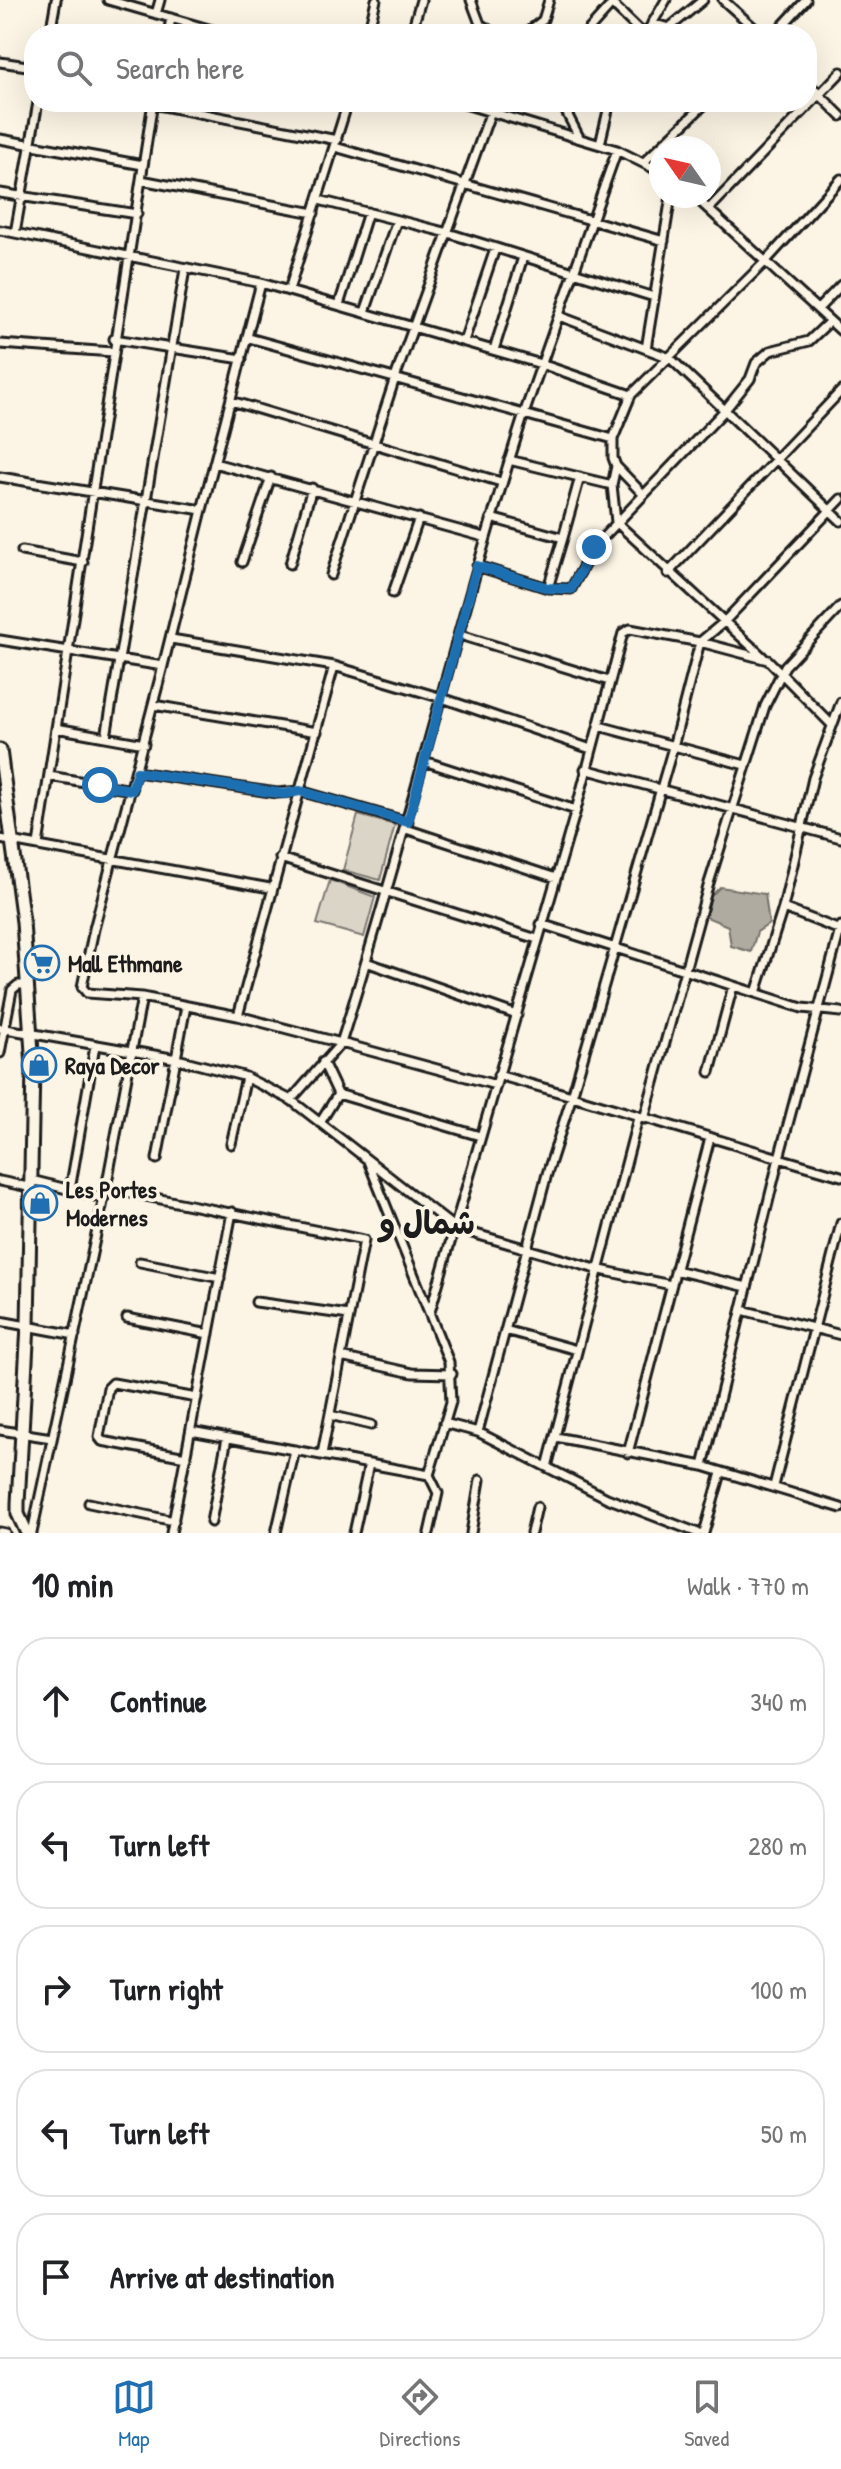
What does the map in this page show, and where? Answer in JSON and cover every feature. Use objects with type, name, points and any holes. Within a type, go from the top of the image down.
[{"type":"street","points":[[52,24],[56,0]]},
{"type":"street","points":[[108,0],[192,24]]},
{"type":"street","points":[[156,14],[160,0]]},
{"type":"street","points":[[370,24],[376,0]]},
{"type":"street","points":[[414,24],[421,0]]},
{"type":"street","points":[[471,0],[480,24]]},
{"type":"street","points":[[538,24],[543,20],[549,0]]},
{"type":"street","points":[[655,24],[652,23],[666,0]]},
{"type":"street","points":[[674,24],[703,0]]},
{"type":"street","points":[[723,0],[750,24]]},
{"type":"street","points":[[784,24],[806,0]]},
{"type":"street","points":[[593,24],[610,2],[633,24]]},
{"type":"street","points":[[170,24],[171,18]]},
{"type":"street","points":[[0,62],[24,66]]},
{"type":"street","points":[[841,72],[819,95],[841,116]]},
{"type":"street","points":[[15,233],[36,112]]},
{"type":"street","points":[[38,845],[152,112]]},
{"type":"street","points":[[193,112],[336,144],[593,223],[664,241]]},
{"type":"street","points":[[289,290],[345,112]]},
{"type":"street","points":[[331,575],[395,378],[491,112]]},
{"type":"street","points":[[494,112],[600,144],[649,164]]},
{"type":"street","points":[[566,112],[579,137]]},
{"type":"street","points":[[600,144],[608,112]]},
{"type":"street","points":[[645,161],[696,112]]},
{"type":"street","points":[[803,112],[709,209],[841,331]]},
{"type":"street","points":[[0,139],[143,165]]},
{"type":"street","points":[[291,1100],[341,1043],[407,825],[484,537],[617,150]]},
{"type":"street","points":[[832,725],[780,672],[668,573],[616,522],[612,485],[616,466],[613,439],[631,395],[765,262],[841,179]]},
{"type":"street","points":[[141,180],[314,213]]},
{"type":"street","points":[[0,193],[137,214]]},
{"type":"street","points":[[319,200],[448,233],[654,297]]},
{"type":"street","points":[[646,349],[669,208]]},
{"type":"street","points":[[339,305],[368,212]]},
{"type":"street","points":[[365,312],[397,220]]},
{"type":"street","points":[[0,230],[289,290],[541,364],[631,395]]},
{"type":"street","points":[[464,341],[495,249]]},
{"type":"street","points":[[494,350],[523,257]]},
{"type":"street","points":[[106,737],[185,269]]},
{"type":"street","points":[[261,283],[82,987],[87,993],[142,997],[238,1016],[496,1085]]},
{"type":"street","points":[[818,309],[841,285]]},
{"type":"street","points":[[559,316],[670,358],[841,521]]},
{"type":"street","points":[[477,566],[548,588],[571,589],[589,553],[642,493],[725,410],[750,379],[756,363],[770,351],[809,341],[830,321]]},
{"type":"street","points":[[249,338],[613,439]]},
{"type":"street","points":[[114,339],[242,359]]},
{"type":"street","points":[[0,344],[113,352]]},
{"type":"street","points":[[668,573],[841,391]]},
{"type":"street","points":[[231,401],[501,482]]},
{"type":"street","points":[[509,460],[612,485]]},
{"type":"street","points":[[214,463],[484,537]]},
{"type":"street","points":[[616,466],[642,493]]},
{"type":"street","points":[[0,477],[202,510]]},
{"type":"street","points":[[242,562],[271,477]]},
{"type":"street","points":[[548,588],[580,477]]},
{"type":"street","points":[[290,564],[312,488]]},
{"type":"street","points":[[478,1432],[613,947],[673,747],[700,642],[724,622],[841,499]]},
{"type":"street","points":[[393,593],[419,518]]},
{"type":"street","points":[[491,518],[563,538]]},
{"type":"street","points":[[22,551],[83,562]]},
{"type":"street","points":[[547,1467],[596,1269],[745,765],[780,672],[841,606]]},
{"type":"street","points":[[430,1312],[626,630],[700,642],[764,659]]},
{"type":"street","points":[[460,635],[609,681]]},
{"type":"street","points":[[171,639],[334,666],[442,698],[591,749]]},
{"type":"street","points":[[0,640],[163,666]]},
{"type":"street","points":[[238,1016],[270,888],[334,666]]},
{"type":"street","points":[[756,993],[765,954],[783,908],[799,826],[841,702]]},
{"type":"street","points":[[153,705],[317,732]]},
{"type":"street","points":[[599,726],[745,765]]},
{"type":"street","points":[[56,728],[144,744]]},
{"type":"street","points":[[0,750],[6,840],[28,985],[31,1035],[28,1325],[18,1514],[27,1531]]},
{"type":"street","points":[[424,761],[576,810]]},
{"type":"street","points":[[585,769],[841,838]]},
{"type":"street","points":[[137,772],[284,794],[300,791],[556,878]]},
{"type":"street","points":[[49,776],[132,790]]},
{"type":"street","points":[[6,840],[270,888]]},
{"type":"street","points":[[280,858],[537,939]]},
{"type":"street","points":[[703,1466],[840,928],[783,908]]},
{"type":"street","points":[[541,924],[802,1008],[841,1012]]},
{"type":"street","points":[[366,962],[517,1015]]},
{"type":"street","points":[[0,1053],[2,1029],[12,990],[18,985],[28,985]]},
{"type":"street","points":[[710,1072],[733,986]]},
{"type":"street","points":[[27,1531],[75,1335],[142,997]]},
{"type":"street","points":[[157,1159],[186,1006]]},
{"type":"street","points":[[2,1029],[177,1059],[246,1077],[291,1100],[455,1228],[596,1269],[671,1285]]},
{"type":"street","points":[[70,1190],[95,1046]]},
{"type":"street","points":[[323,1062],[338,1094],[480,1136]]},
{"type":"street","points":[[498,1075],[841,1176]]},
{"type":"street","points":[[231,1144],[246,1077]]},
{"type":"street","points":[[320,1123],[338,1094]]},
{"type":"street","points":[[628,1453],[710,1138]]},
{"type":"street","points":[[367,1159],[452,1374],[451,1402],[429,1475]]},
{"type":"street","points":[[0,1181],[28,1183],[103,1198]]},
{"type":"street","points":[[106,1188],[362,1238],[364,1246],[322,1454]]},
{"type":"street","points":[[171,1533],[232,1212]]},
{"type":"street","points":[[774,1486],[841,1223]]},
{"type":"street","points":[[140,1262],[220,1278]]},
{"type":"street","points":[[675,1270],[747,1287]]},
{"type":"street","points":[[256,1302],[349,1315]]},
{"type":"street","points":[[742,1310],[841,1335]]},
{"type":"street","points":[[127,1318],[209,1334]]},
{"type":"street","points":[[0,1321],[75,1335]]},
{"type":"street","points":[[505,1330],[577,1350]]},
{"type":"street","points":[[341,1357],[412,1373],[452,1374]]},
{"type":"street","points":[[186,1457],[102,1441],[99,1437],[108,1388],[113,1383],[197,1398]]},
{"type":"street","points":[[330,1415],[371,1425]]},
{"type":"street","points":[[444,1423],[478,1432],[647,1517],[698,1533]]},
{"type":"street","points":[[0,1430],[52,1438]]},
{"type":"street","points":[[191,1431],[429,1475],[436,1482],[438,1493],[429,1533]]},
{"type":"street","points":[[556,1437],[703,1466],[841,1508]]},
{"type":"street","points":[[211,1522],[227,1438]]},
{"type":"street","points":[[276,1533],[295,1450]]},
{"type":"street","points":[[354,1533],[369,1464]]},
{"type":"street","points":[[704,1533],[721,1473]]},
{"type":"street","points":[[471,1533],[480,1480]]},
{"type":"street","points":[[89,1503],[174,1521]]},
{"type":"street","points":[[531,1533],[537,1507]]},
{"type":"shaded area","points":[[358,815],[395,825],[380,880],[343,870]]},
{"type":"shaded area","points":[[330,880],[375,897],[364,937],[317,924]]},
{"type":"shaded area","points":[[720,887],[765,894],[769,924],[757,932],[751,952],[731,946],[728,926],[704,916],[707,900]]},
{"type":"place","name":"Mall Ethmane","points":[[42,963]]},
{"type":"place","name":"Raya Decor","points":[[39,1065]]},
{"type":"place","name":"Les Portes Modernes","points":[[40,1203]]},
{"type":"district","name":"شمال و","points":[[427,1222]]},
{"type":"route","points":[[100,785],[132,790],[137,772],[284,794],[300,791],[408,822],[477,566],[548,588],[571,589],[594,547]]}]
